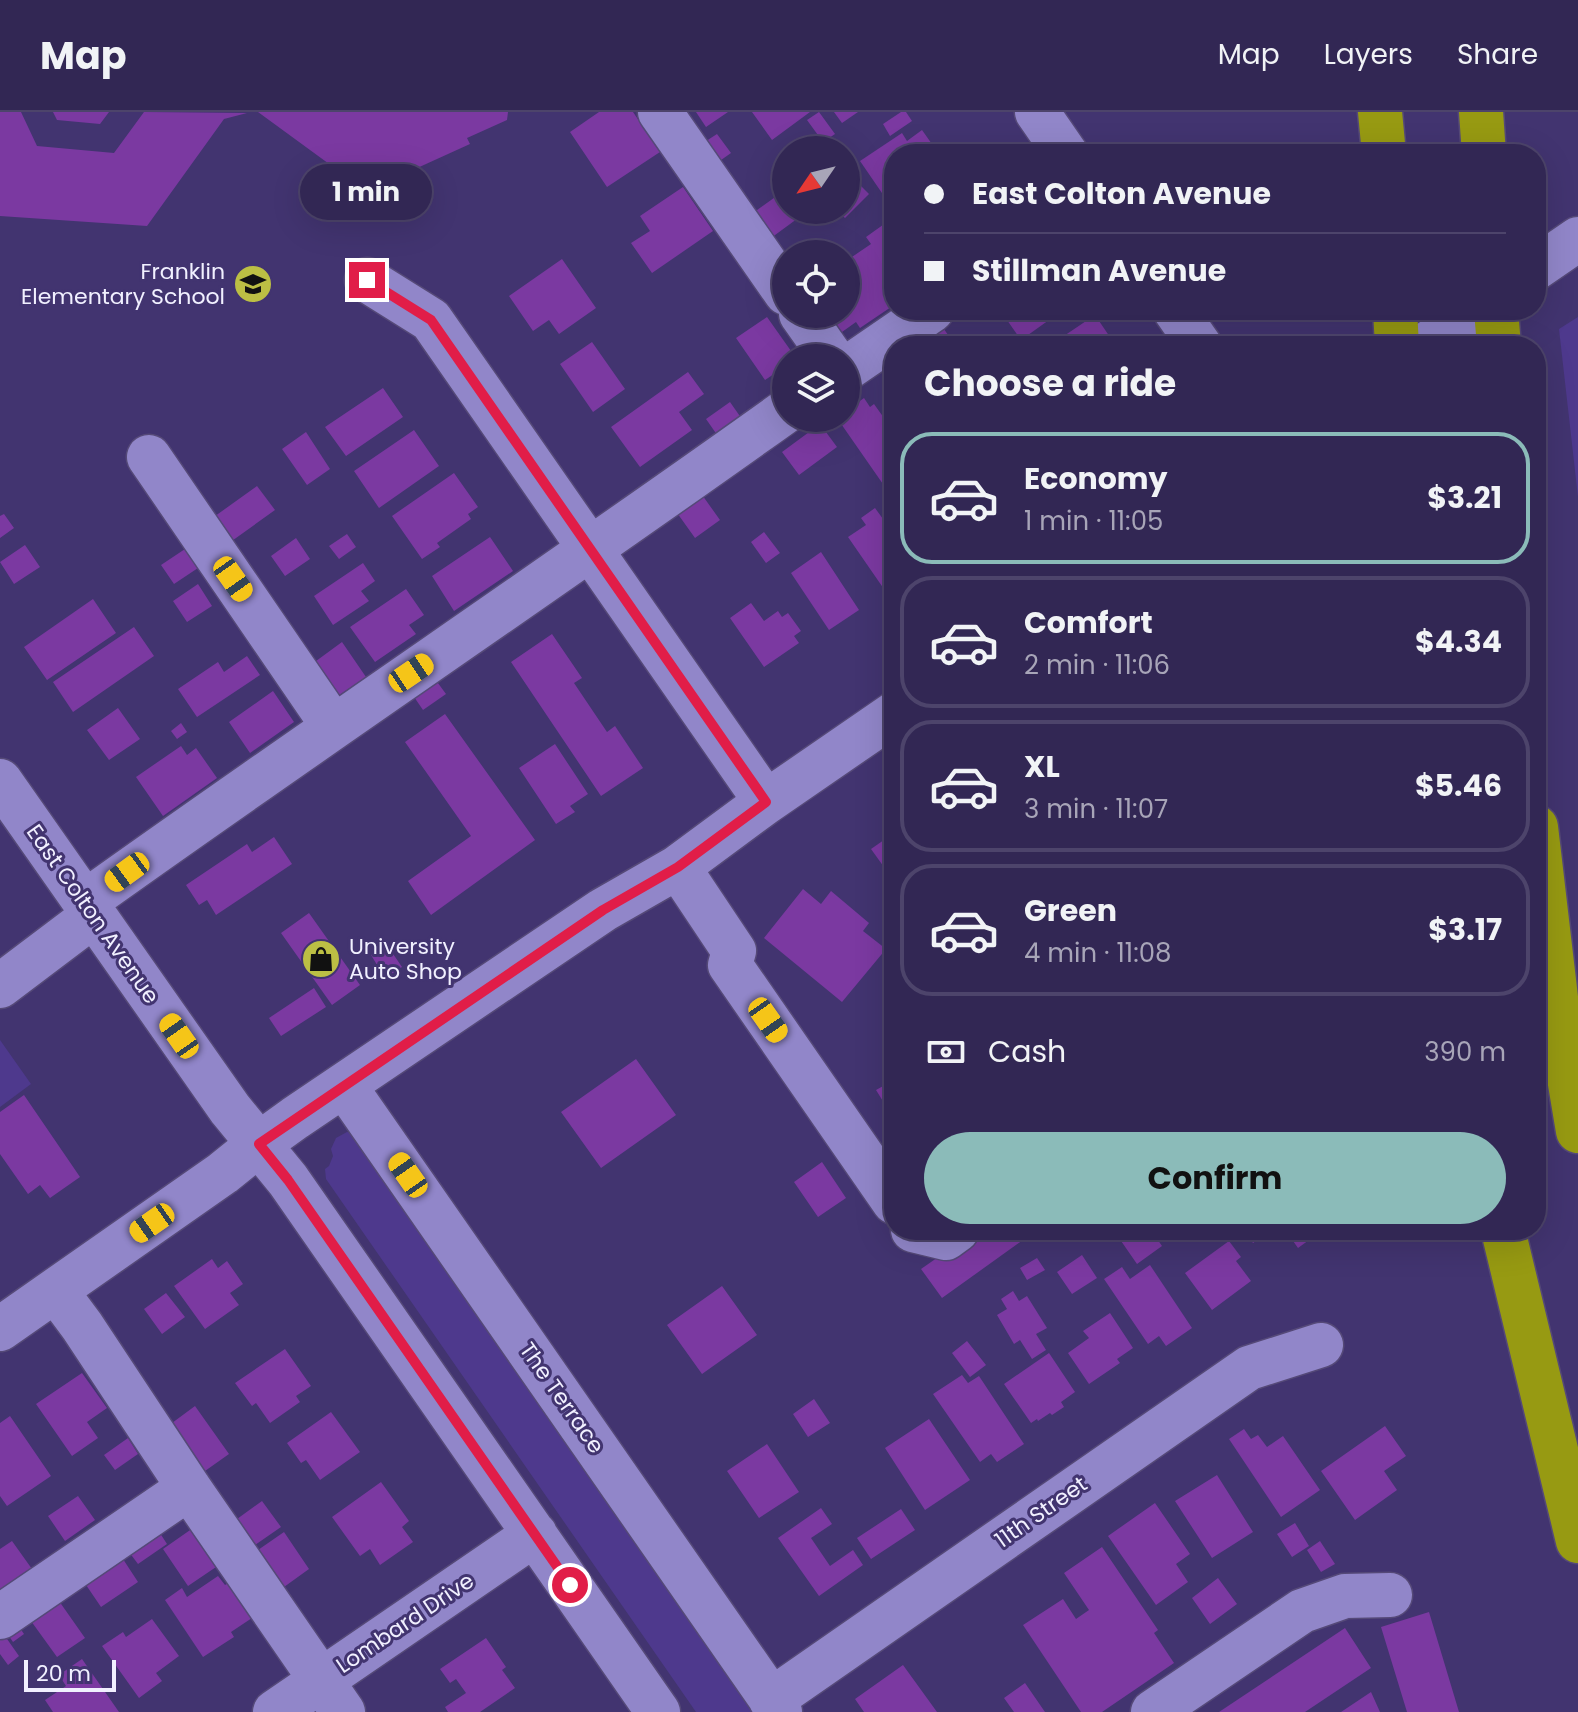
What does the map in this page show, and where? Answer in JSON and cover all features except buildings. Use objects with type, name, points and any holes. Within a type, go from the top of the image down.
[{"type":"highway","points":[[1380,112],[1383,144]]},
{"type":"highway","points":[[1546,912],[1557,1006],[1578,1131]]},
{"type":"highway","points":[[1505,1240],[1578,1541]]},
{"type":"street","points":[[660,112],[772,273]]},
{"type":"street","points":[[1037,112],[1059,144]]},
{"type":"street","points":[[1546,261],[1578,239]]},
{"type":"street","points":[[367,280],[431,320],[766,802]]},
{"type":"street","points":[[894,336],[917,320]]},
{"type":"street","points":[[1438,336],[1462,320]]},
{"type":"street","points":[[860,359],[884,343]]},
{"type":"street","points":[[0,986],[90,909],[333,726],[592,550],[772,421]]},
{"type":"street","points":[[149,457],[333,726]]},
{"type":"street","points":[[0,1329],[344,1085],[603,910],[678,867],[884,721]]},
{"type":"street","name":"East Colton Avenue","points":[[0,781],[230,1109],[288,1180],[658,1712]]},
{"type":"street","points":[[678,867],[734,951],[730,965],[884,1188]]},
{"type":"street","name":"The Terrace","points":[[344,1085],[776,1706]]},
{"type":"street","points":[[56,1291],[332,1696]]},
{"type":"street","name":"11th Street","points":[[776,1706],[1249,1368],[1321,1345]]},
{"type":"street","points":[[0,1617],[189,1488]]},
{"type":"street","name":"Lombard Drive","points":[[275,1712],[332,1696],[535,1534]]},
{"type":"street","points":[[1153,1712],[1302,1611],[1345,1596],[1390,1595]]},
{"type":"shaded area","points":[[1578,317],[1578,497],[1559,329]]},
{"type":"shaded area","points":[[0,1040],[31,1084],[0,1107]]},
{"type":"shaded area","points":[[347,1132],[353,1133],[761,1712],[696,1712],[326,1179],[325,1169],[333,1156],[331,1149],[336,1138]]},
{"type":"place","name":"Franklin Elementary School","points":[[253,284]]},
{"type":"place","name":"University Auto Shop","points":[[321,959]]},
{"type":"route","points":[[367,280],[431,320],[766,802],[678,867],[603,910],[259,1144],[288,1180],[570,1585]]}]
